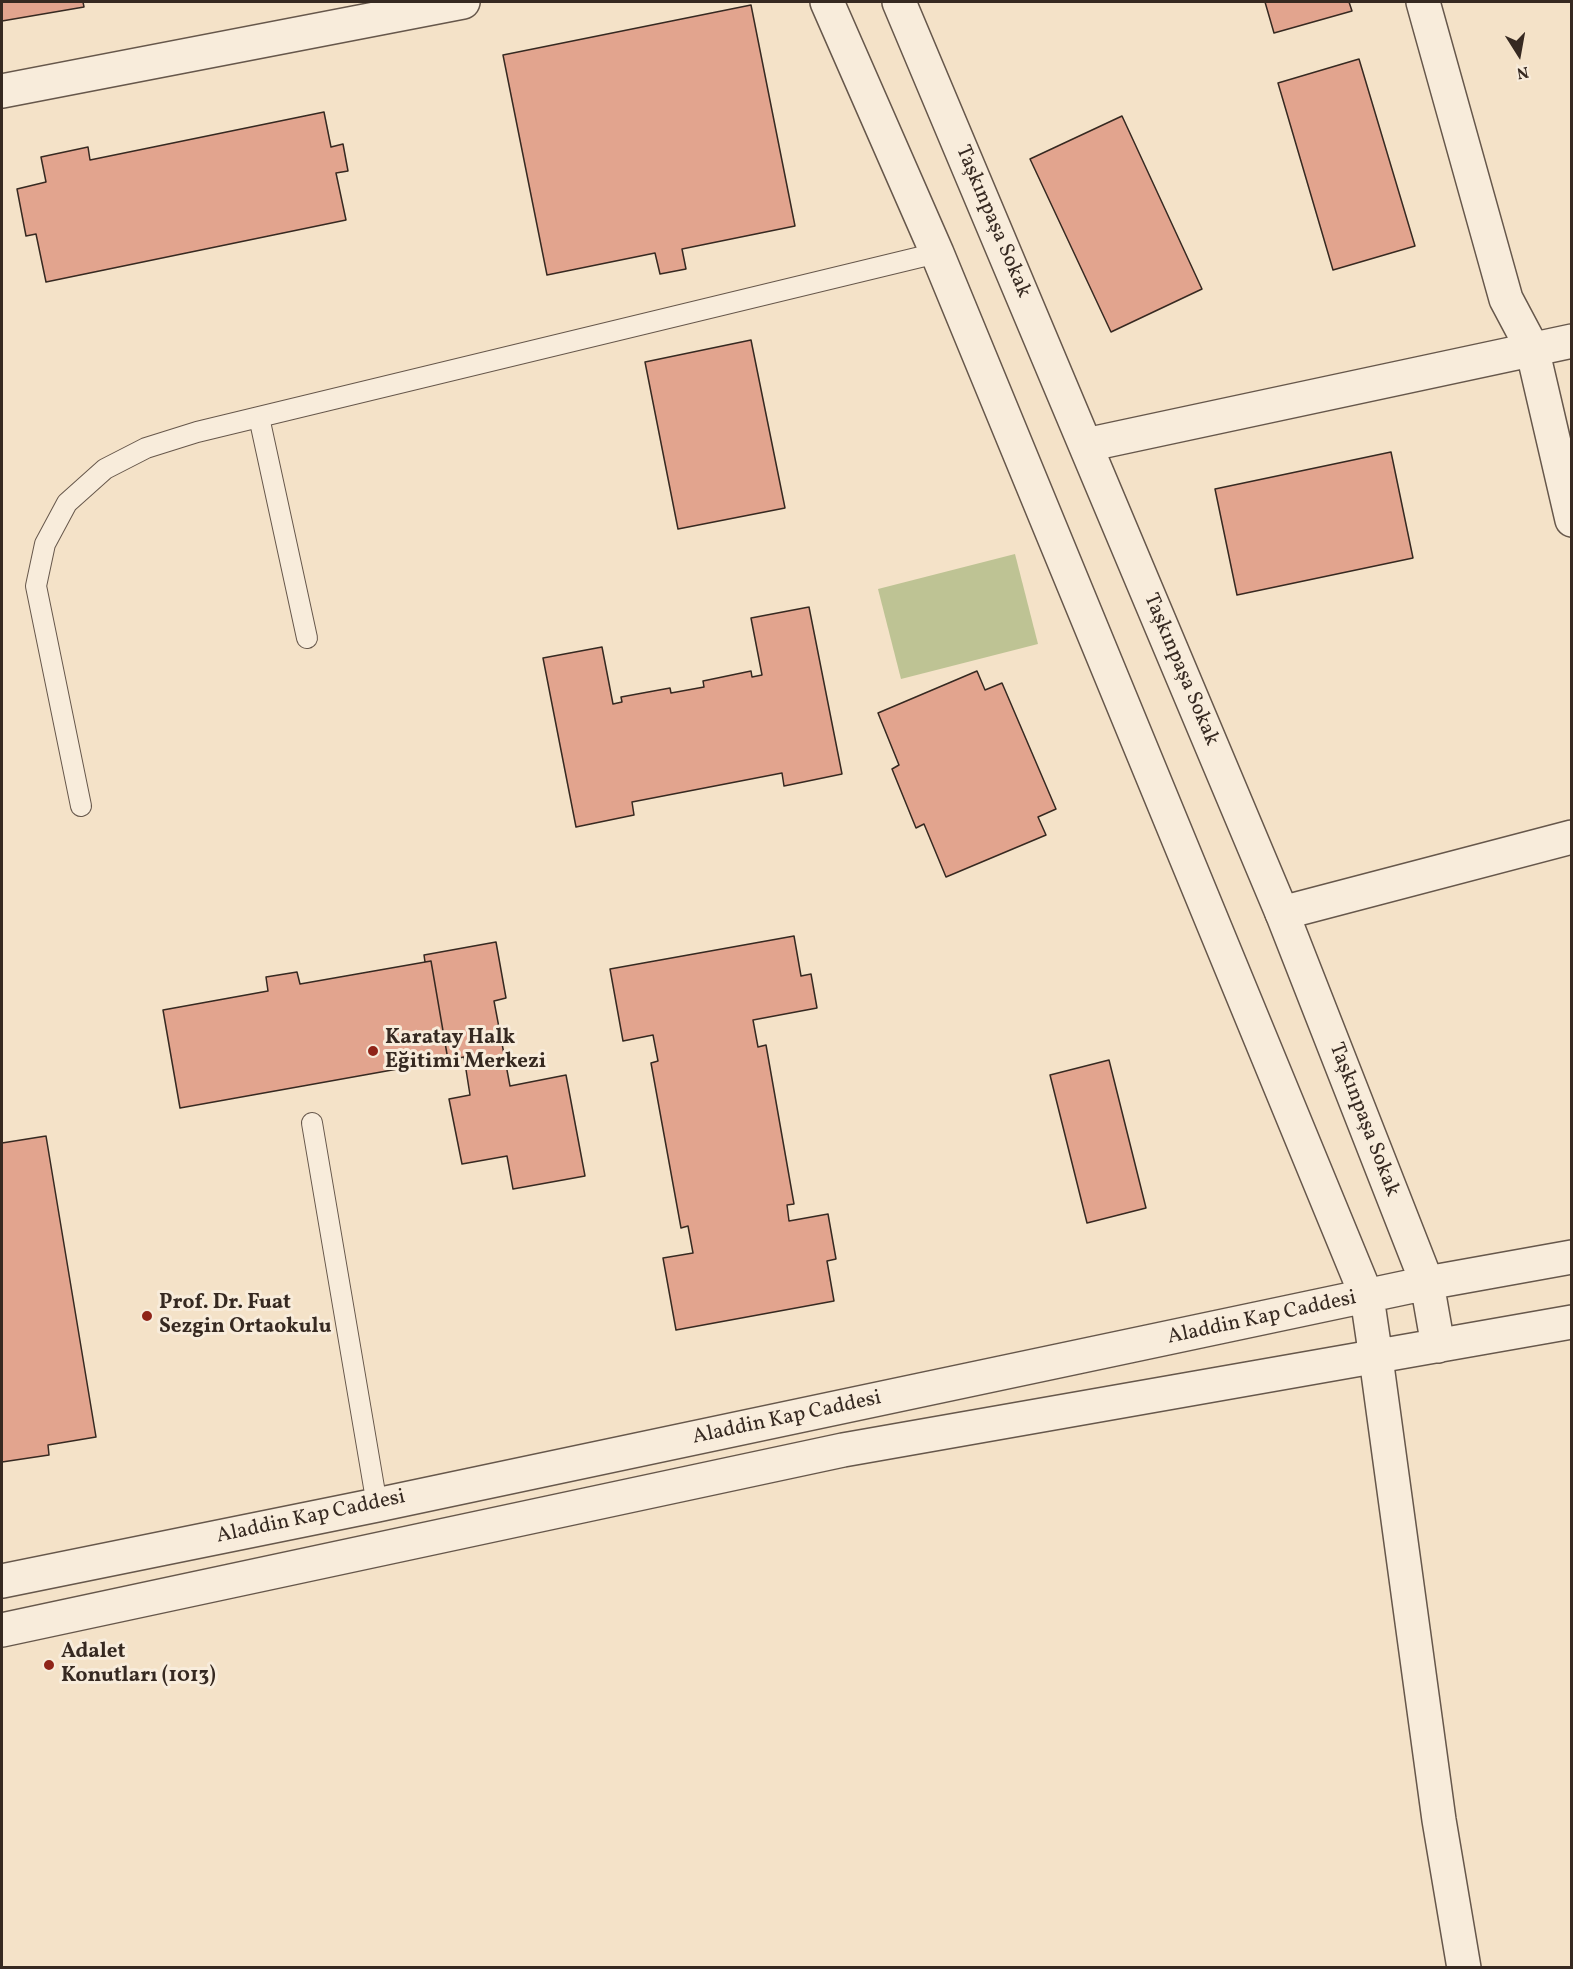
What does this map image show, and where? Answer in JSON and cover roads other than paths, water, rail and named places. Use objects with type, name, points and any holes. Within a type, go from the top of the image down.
[{"type":"street","points":[[2,91],[463,2]]},
{"type":"street","points":[[827,2],[937,253],[1367,1297],[1439,1820],[1464,1968]]},
{"type":"street","name":"Taşkınpaşa Sokak","points":[[899,2],[1282,913],[1427,1283],[1438,1346]]},
{"type":"street","points":[[1423,2],[1506,299],[1532,348],[1572,520]]},
{"type":"street","points":[[1086,445],[1572,341]]},
{"type":"street","points":[[1282,913],[1572,837]]},
{"type":"street","name":"Aladdin Kap Caddesi","points":[[2,1581],[377,1505],[1427,1283],[1572,1257]]},
{"type":"street","name":"Aladdin Kap Caddesi","points":[[2,1630],[843,1450],[1572,1322]]},
{"type":"lane","points":[[81,806],[36,586],[45,544],[67,503],[105,470],[146,447],[259,417],[937,253]]},
{"type":"lane","points":[[259,417],[307,638]]},
{"type":"lane","points":[[312,1123],[377,1505]]},
{"type":"place","name":"Karatay Halk Eğitimi Merkezi","points":[[373,1051]]},
{"type":"place","name":"Prof. Dr. Fuat Sezgin Ortaokulu","points":[[147,1316]]},
{"type":"place","name":"Adalet Konutları (1013)","points":[[49,1665]]}]
